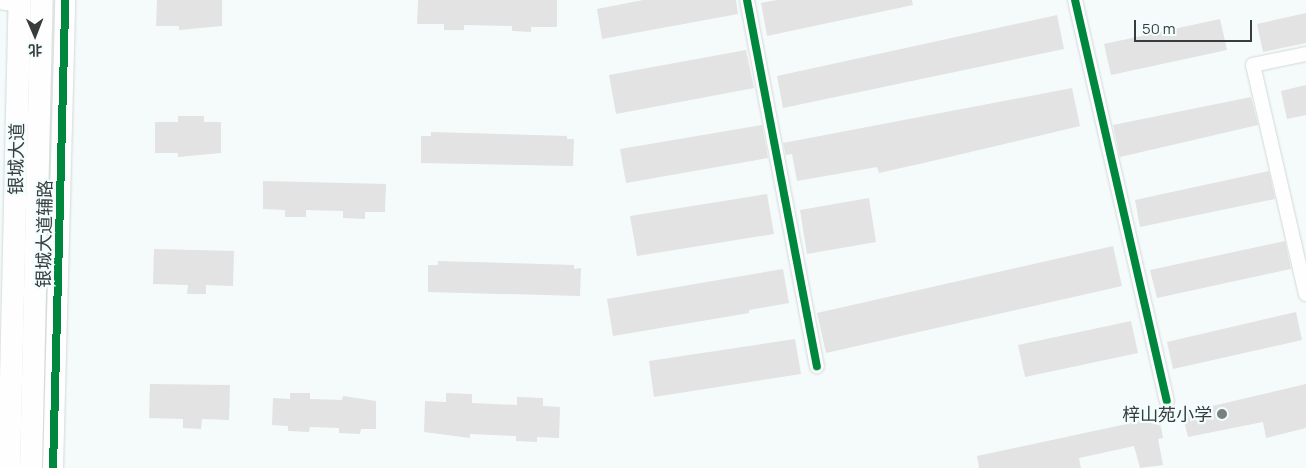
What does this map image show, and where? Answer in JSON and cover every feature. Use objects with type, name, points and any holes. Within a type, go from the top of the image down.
[{"type":"main road","name":"银城大道","points":[[9,468],[7,225],[22,0]]},
{"type":"main road","name":"银城大道","points":[[22,0],[31,468]]},
{"type":"street","name":"银城大道辅路","points":[[53,468],[64,0]]},
{"type":"street","points":[[747,0],[817,366]]},
{"type":"street","points":[[1074,0],[1167,401]]},
{"type":"street","points":[[1306,54],[1253,65],[1306,294]]},
{"type":"building","points":[[157,0],[222,0],[222,26],[179,30],[179,26],[156,26]]},
{"type":"building","points":[[418,0],[557,0],[557,27],[531,27],[531,32],[512,31],[512,26],[464,25],[464,30],[444,30],[444,24],[417,24]]},
{"type":"building","points":[[643,0],[736,0],[738,14],[602,39],[597,9]]},
{"type":"building","points":[[777,0],[912,0],[913,5],[767,36],[761,3]]},
{"type":"building","points":[[1306,13],[1306,43],[1263,52],[1257,24]]},
{"type":"building","points":[[1057,15],[1064,49],[783,108],[777,76]]},
{"type":"building","points":[[1220,19],[1227,50],[1111,75],[1104,44]]},
{"type":"building","points":[[746,50],[754,88],[616,114],[609,75]]},
{"type":"building","points":[[1306,85],[1306,115],[1287,119],[1281,91]]},
{"type":"building","points":[[1072,88],[1080,126],[879,173],[877,167],[797,181],[792,154],[786,155],[783,143]]},
{"type":"building","points":[[1251,97],[1258,125],[1120,157],[1113,125]]},
{"type":"building","points":[[178,116],[204,116],[204,122],[221,122],[221,153],[178,157],[178,153],[155,153],[155,122],[178,122]]},
{"type":"building","points":[[762,125],[768,158],[626,183],[620,149]]},
{"type":"building","points":[[431,132],[567,136],[567,139],[574,139],[573,166],[421,163],[421,136],[431,136]]},
{"type":"building","points":[[1269,171],[1275,199],[1140,227],[1135,200]]},
{"type":"building","points":[[263,181],[386,184],[385,212],[365,212],[365,219],[343,218],[343,211],[306,210],[306,217],[285,217],[285,210],[263,209]]},
{"type":"building","points":[[767,194],[774,234],[637,256],[630,216]]},
{"type":"building","points":[[869,198],[876,242],[807,254],[800,210]]},
{"type":"building","points":[[1285,241],[1291,269],[1157,298],[1150,270]]},
{"type":"building","points":[[1113,246],[1122,286],[826,353],[817,313]]},
{"type":"building","points":[[154,249],[234,251],[233,286],[206,285],[206,294],[187,294],[188,285],[153,284]]},
{"type":"building","points":[[438,261],[574,265],[574,269],[581,268],[580,296],[428,292],[428,265],[438,265]]},
{"type":"building","points":[[783,269],[789,303],[749,310],[749,313],[613,336],[607,299]]},
{"type":"building","points":[[1296,312],[1302,340],[1173,369],[1167,342]]},
{"type":"building","points":[[1131,321],[1138,353],[1025,377],[1018,345]]},
{"type":"building","points":[[795,339],[801,374],[654,397],[649,361]]},
{"type":"building","points":[[150,384],[230,385],[229,420],[202,419],[201,429],[183,428],[183,419],[149,418]]},
{"type":"building","points":[[1306,384],[1306,428],[1266,438],[1263,422],[1188,437],[1182,413]]},
{"type":"building","points":[[290,393],[310,393],[310,399],[342,400],[343,396],[376,401],[376,429],[361,429],[360,434],[339,433],[339,428],[310,427],[309,432],[288,431],[288,426],[272,425],[273,398],[290,399]]},
{"type":"building","points":[[446,393],[472,394],[472,403],[517,405],[517,397],[543,398],[543,406],[560,407],[559,438],[537,437],[537,442],[516,441],[516,436],[470,434],[470,438],[424,432],[425,401],[446,402]]},
{"type":"building","points":[[1159,417],[1163,438],[1158,439],[1163,465],[1140,468],[1134,446],[1079,458],[1081,468],[979,468],[977,456]]},
{"type":"cycle path","points":[[53,468],[65,0]]},
{"type":"cycle path","points":[[747,0],[817,366]]},
{"type":"cycle path","points":[[1075,0],[1167,401]]},
{"type":"place","name":"梓山苑小学","points":[[1222,414]]}]
